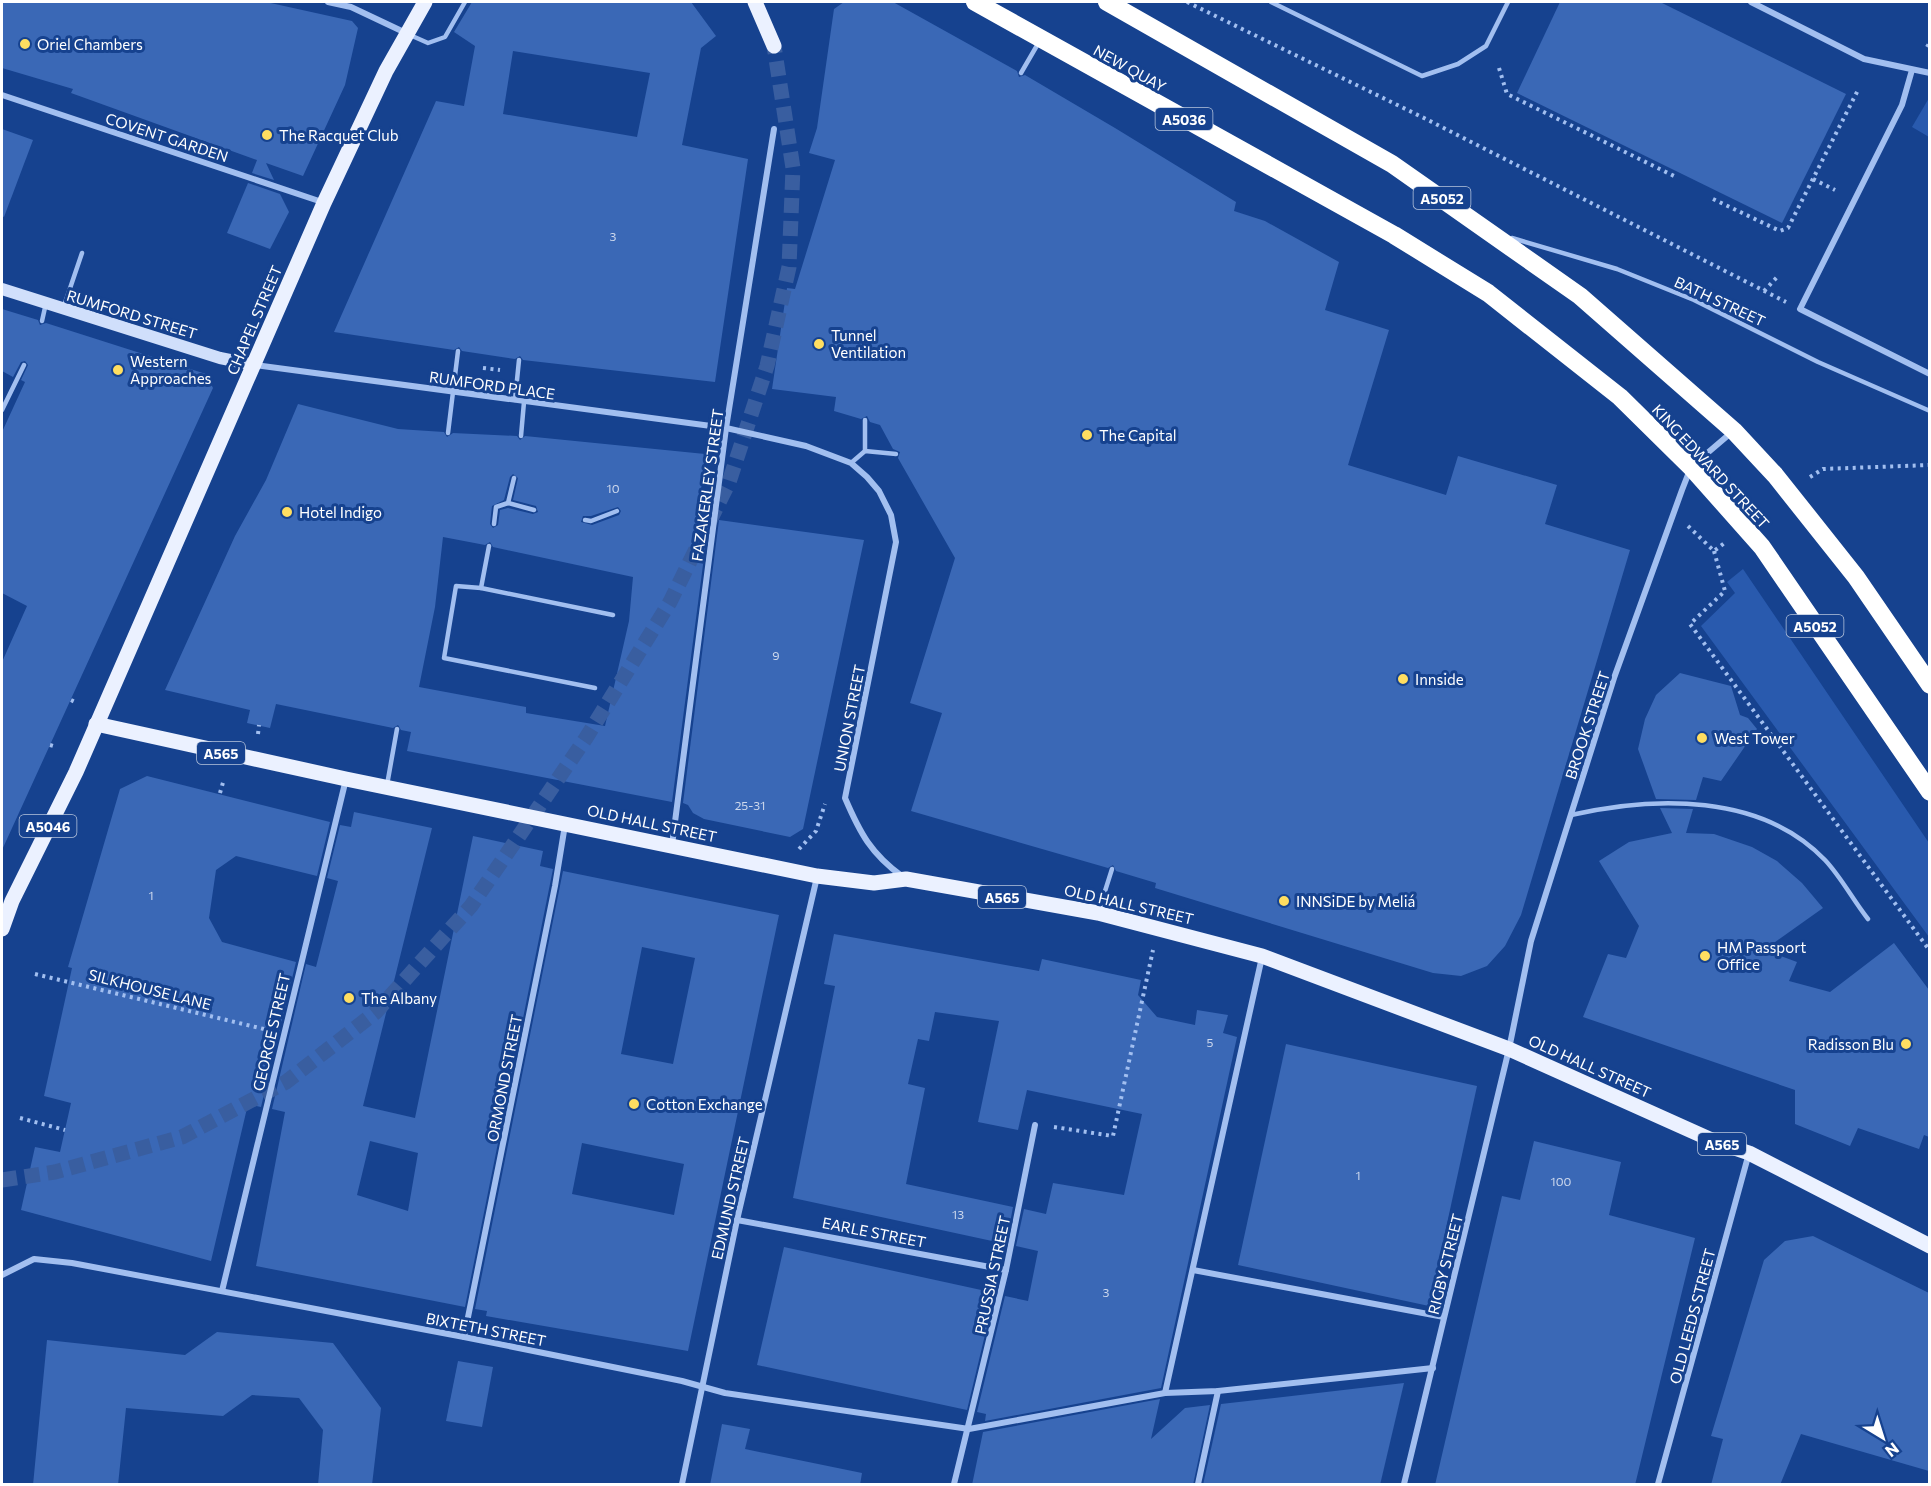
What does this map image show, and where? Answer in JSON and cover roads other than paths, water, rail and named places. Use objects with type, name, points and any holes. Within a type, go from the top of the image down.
[{"type":"highway","name":"NEW QUAY","points":[[975,2],[1394,235]]},
{"type":"highway","name":"A5052","points":[[1107,2],[1392,164],[1580,296],[1734,431],[1775,475],[1856,577],[1929,685]]},
{"type":"highway","name":"KING EDWARD STREET","points":[[1394,235],[1520,316],[1620,397],[1691,467],[1762,547],[1929,792]]},
{"type":"main road","name":"CHAPEL STREET","points":[[96,724],[324,203],[386,71],[425,2]]},
{"type":"main road","points":[[756,2],[774,46]]},
{"type":"main road","name":"OLD HALL STREET","points":[[96,724],[345,779],[817,876],[874,883],[906,879],[1098,913],[1262,956],[1509,1049],[1714,1141],[1749,1153],[1929,1246]]},
{"type":"main road","name":"A5046","points":[[2,929],[12,901],[76,772],[96,724]]},
{"type":"street","points":[[328,2],[351,7],[407,33]]},
{"type":"street","points":[[1751,2],[1864,59],[1929,74]]},
{"type":"street","points":[[1912,70],[1902,105],[1800,309],[1929,374]]},
{"type":"street","name":"COVENT GARDEN","points":[[2,95],[324,203]]},
{"type":"street","name":"FAZAKERLEY STREET","points":[[672,845],[726,428],[774,129]]},
{"type":"street","name":"RUMFORD STREET","points":[[2,289],[220,358],[255,365]]},
{"type":"street","name":"RUMFORD PLACE","points":[[255,365],[726,428],[806,446],[851,463]]},
{"type":"street","points":[[1691,467],[1734,431]]},
{"type":"street","name":"UNION STREET","points":[[851,463],[879,491],[891,515],[896,542],[845,798],[859,830],[881,861],[906,879]]},
{"type":"street","name":"BROOK STREET","points":[[1509,1049],[1531,941],[1614,678],[1691,467]]},
{"type":"street","name":"GEORGE STREET","points":[[222,1291],[345,779]]},
{"type":"street","name":"ORMOND STREET","points":[[464,1337],[555,886],[565,823]]},
{"type":"street","name":"EDMUND STREET","points":[[682,1485],[737,1220],[817,876]]},
{"type":"street","points":[[1166,1392],[1262,956]]},
{"type":"street","name":"RIGBY STREET","points":[[1404,1485],[1509,1049]]},
{"type":"street","name":"PRUSSIA STREET","points":[[954,1485],[1006,1270],[1035,1125]]},
{"type":"street","name":"OLD LEEDS STREET","points":[[1659,1485],[1749,1153]]},
{"type":"street","name":"EARLE STREET","points":[[737,1220],[1006,1270]]},
{"type":"street","name":"BIXTETH STREET","points":[[2,1275],[34,1259],[72,1263],[464,1337],[702,1386],[725,1393],[969,1429],[1166,1392],[1218,1391],[1433,1368]]},
{"type":"street","points":[[1193,1270],[1444,1317]]},
{"type":"street","points":[[1198,1485],[1218,1391]]},
{"type":"lane","points":[[407,33],[428,43],[445,37],[465,2]]},
{"type":"lane","points":[[1271,2],[1422,76],[1458,64],[1486,46],[1508,2]]},
{"type":"lane","points":[[1021,73],[1041,39]]},
{"type":"lane","name":"BATH STREET","points":[[1492,233],[1628,273],[1694,300],[1818,362],[1929,411]]},
{"type":"lane","points":[[63,308],[82,253]]},
{"type":"lane","points":[[42,321],[46,303]]},
{"type":"lane","points":[[448,433],[458,351]]},
{"type":"lane","points":[[515,400],[519,360]]},
{"type":"lane","points":[[2,410],[24,365]]},
{"type":"lane","points":[[521,436],[524,402]]},
{"type":"lane","points":[[865,420],[865,451]]},
{"type":"lane","points":[[851,463],[865,451],[896,454]]},
{"type":"lane","points":[[508,503],[514,478]]},
{"type":"lane","points":[[494,524],[496,507],[508,503],[534,510]]},
{"type":"lane","points":[[585,520],[591,521],[617,512]]},
{"type":"lane","points":[[481,588],[489,546]]},
{"type":"lane","points":[[595,688],[444,658],[456,586],[481,588],[613,615]]},
{"type":"lane","points":[[387,787],[397,729]]},
{"type":"lane","points":[[1571,815],[1605,807],[1658,804],[1721,806],[1751,816],[1781,827],[1824,860],[1868,919]]},
{"type":"lane","points":[[1098,913],[1112,869]]},
{"type":"tunnel","points":[[2,1180],[55,1172],[182,1137],[286,1082],[376,1012],[471,906],[586,738],[670,602],[729,482],[767,366],[789,267],[793,168],[774,46]]},
{"type":"place","name":"Oriel Chambers","points":[[25,44]]},
{"type":"place","name":"The Racquet Club","points":[[267,135]]},
{"type":"place","name":"Tunnel Ventilation","points":[[819,344]]},
{"type":"place","name":"Western Approaches","points":[[118,370]]},
{"type":"place","name":"The Capital","points":[[1087,435]]},
{"type":"place","name":"Hotel Indigo","points":[[287,512]]},
{"type":"place","name":"Innside","points":[[1403,679]]},
{"type":"place","name":"West Tower","points":[[1702,738]]},
{"type":"place","name":"INNSiDE by Meliá","points":[[1284,901]]},
{"type":"place","name":"HM Passport Office","points":[[1705,956]]},
{"type":"place","name":"The Albany","points":[[349,998]]},
{"type":"place","name":"Radisson Blu","points":[[1906,1044]]},
{"type":"place","name":"Cotton Exchange","points":[[634,1104]]}]
